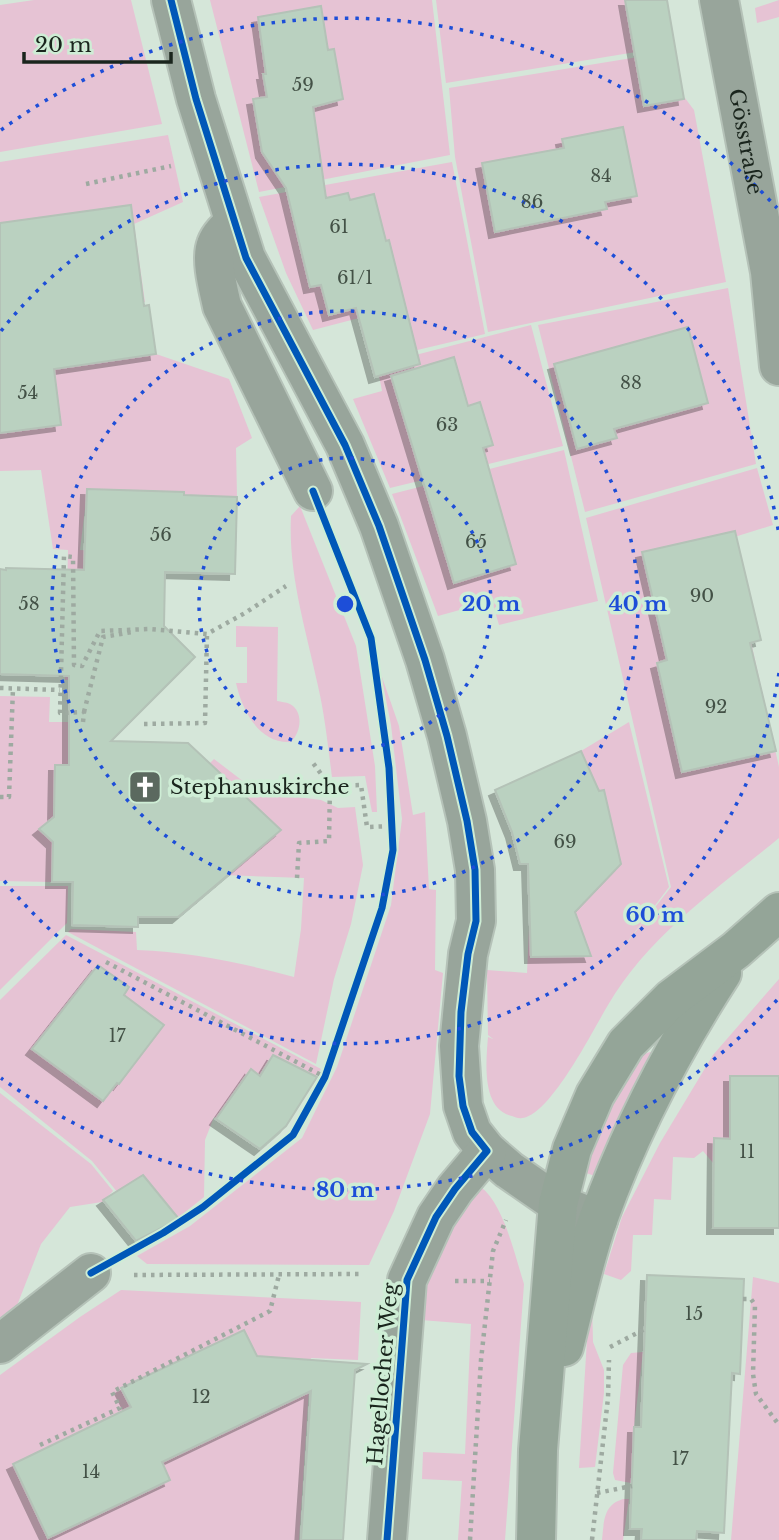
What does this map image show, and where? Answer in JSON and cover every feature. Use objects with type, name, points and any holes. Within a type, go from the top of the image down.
[{"type":"street","points":[[171,0],[213,156],[246,258],[345,445],[379,526],[425,660],[447,736],[467,821],[475,870],[475,921],[462,1000],[459,1076],[463,1106],[472,1132],[487,1151],[524,1181],[558,1204],[598,1220]]},
{"type":"street","name":"Gösstraße","points":[[719,0],[775,270],[779,366]]},
{"type":"street","points":[[234,223],[221,236],[215,247],[216,274],[222,306],[313,491]]},
{"type":"street","points":[[536,1540],[538,1450],[558,1204],[572,1149],[595,1095],[626,1044],[671,999],[736,950],[779,912]]},
{"type":"street","points":[[513,1540],[598,1220],[620,1161],[690,1023],[736,950]]},
{"type":"street","name":"Hagellocher Weg","points":[[387,1540],[407,1280],[436,1217],[487,1151]]},
{"type":"street","points":[[0,1344],[91,1273]]},
{"type":"path","points":[[86,184],[213,156]]},
{"type":"path","points":[[83,712],[60,713],[64,556],[73,557],[74,665],[82,666],[100,631],[150,629],[207,634],[286,586]]},
{"type":"path","points":[[83,722],[83,712],[103,637],[150,629]]},
{"type":"path","points":[[144,724],[205,723],[207,634]]},
{"type":"path","points":[[0,688],[60,690]]},
{"type":"path","points":[[0,797],[9,797],[13,688]]},
{"type":"path","points":[[297,878],[299,843],[329,841],[330,786],[313,763]]},
{"type":"path","points":[[330,786],[361,785],[367,827],[392,826]]},
{"type":"path","points":[[106,962],[326,1077]]},
{"type":"path","points":[[470,1540],[481,1360],[492,1251],[524,1181]]},
{"type":"path","points":[[165,1275],[363,1273]]},
{"type":"path","points":[[40,1445],[120,1408],[112,1392],[270,1311],[279,1275]]},
{"type":"path","points":[[743,1298],[751,1299],[755,1305],[753,1374],[756,1394],[779,1425]]},
{"type":"path","points":[[610,1348],[645,1329]]},
{"type":"path","points":[[592,1540],[608,1398],[610,1348],[603,1337]]},
{"type":"path","points":[[597,1493],[632,1486]]},
{"type":"shaded area","points":[[34,0],[131,0],[162,124],[0,152],[0,5]]},
{"type":"shaded area","points":[[210,0],[432,0],[450,155],[259,192]]},
{"type":"shaded area","points":[[436,0],[628,0],[636,52],[446,83]]},
{"type":"shaded area","points":[[779,0],[779,17],[757,23],[755,8]]},
{"type":"shaded area","points":[[638,57],[645,103],[685,98],[694,110],[726,282],[488,332],[455,157],[449,88]]},
{"type":"shaded area","points":[[168,135],[183,202],[134,224],[145,302],[0,311],[0,162]]},
{"type":"shaded area","points":[[452,162],[485,334],[375,360],[363,317],[313,330],[286,273],[259,197]]},
{"type":"shaded area","points":[[728,288],[756,464],[585,512],[538,325]]},
{"type":"shaded area","points":[[147,313],[156,354],[229,379],[252,438],[236,448],[237,497],[184,495],[184,492],[90,489],[87,492],[80,550],[129,553],[87,680],[65,680],[68,550],[53,549],[41,470],[0,471],[0,323]]},
{"type":"shaded area","points":[[531,325],[563,446],[390,488],[353,399],[382,391],[377,365]]},
{"type":"shaded area","points":[[564,450],[598,601],[499,625],[492,601],[438,616],[392,494]]},
{"type":"shaded area","points":[[757,468],[773,525],[728,539],[779,767],[779,838],[664,935],[624,980],[558,1088],[533,1114],[522,1118],[512,1116],[502,1112],[495,1104],[488,1083],[488,1037],[493,1039],[488,1035],[487,970],[527,973],[529,929],[581,751],[629,722],[669,887],[615,958],[671,887],[586,518]]},
{"type":"shaded area","points":[[300,506],[356,646],[375,766],[377,812],[372,812],[365,776],[332,777],[323,709],[292,559],[291,516]]},
{"type":"shaded area","points":[[236,626],[278,627],[277,701],[290,704],[297,712],[300,722],[291,742],[280,741],[261,731],[243,704],[236,683],[247,683],[247,647],[236,647]]},
{"type":"shaded area","points":[[381,674],[399,726],[413,815],[425,812],[429,889],[436,890],[435,970],[443,973],[430,1114],[394,1211],[369,1265],[147,1264],[137,1256],[190,1226],[302,1138],[337,1067],[391,905],[402,819],[391,725]]},
{"type":"shaded area","points":[[0,696],[50,697],[49,722],[69,722],[69,765],[55,765],[52,882],[0,881]]},
{"type":"shaded area","points":[[214,759],[248,785],[274,794],[321,800],[338,808],[355,807],[363,865],[316,1064],[68,932],[71,929],[136,932],[137,950],[216,959],[294,977],[301,929],[304,878],[223,875],[207,766]]},
{"type":"shaded area","points":[[0,886],[68,886],[67,923],[0,990]]},
{"type":"shaded area","points":[[66,935],[321,1069],[282,1122],[259,1146],[214,1117],[205,1140],[204,1197],[179,1217],[136,1239],[118,1193],[92,1161],[0,1087],[0,1000]]},
{"type":"shaded area","points":[[779,979],[779,1076],[730,1076],[730,1139],[714,1139],[714,1164],[703,1151],[694,1158],[673,1157],[671,1200],[654,1199],[652,1235],[633,1235],[631,1271],[621,1280],[604,1274],[622,1217],[660,1143],[713,1055]]},
{"type":"shaded area","points":[[656,1053],[595,1176],[583,1172],[580,1153],[638,1056]]},
{"type":"shaded area","points":[[0,1093],[91,1164],[113,1191],[102,1202],[70,1207],[41,1244],[9,1326],[0,1319]]},
{"type":"shaded area","points":[[481,1187],[489,1195],[502,1218],[524,1284],[505,1540],[458,1540],[462,1481],[422,1479],[423,1452],[465,1454],[471,1324],[421,1320],[426,1264],[438,1232]]},
{"type":"shaded area","points":[[753,1277],[779,1283],[779,1540],[731,1540]]},
{"type":"shaded area","points":[[121,1290],[361,1302],[358,1360],[311,1358],[299,1540],[0,1540],[0,1375]]},
{"type":"shaded area","points":[[592,1302],[593,1342],[604,1370],[604,1393],[595,1467],[579,1468],[587,1340]]},
{"type":"shaded area","points":[[643,1352],[634,1427],[631,1483],[615,1480],[613,1473],[623,1365],[631,1353]]},
{"type":"shaded area","points":[[623,1499],[629,1499],[623,1540],[602,1540],[608,1510]]},
{"type":"building","points":[[625,0],[667,0],[684,99],[644,106]]},
{"type":"building","points":[[321,6],[328,50],[334,49],[343,99],[313,107],[326,198],[348,193],[350,200],[374,194],[386,241],[389,240],[420,364],[375,377],[356,308],[329,315],[321,285],[310,287],[286,188],[262,152],[253,99],[267,97],[258,17]]},
{"type":"building","points":[[623,127],[637,196],[605,202],[607,209],[495,232],[482,163],[564,148],[562,139]]},
{"type":"building","points":[[131,205],[144,306],[149,305],[156,354],[54,369],[61,425],[0,433],[0,223]]},
{"type":"building","points":[[688,327],[708,403],[614,429],[617,438],[577,449],[554,364]]},
{"type":"building","points":[[454,357],[468,406],[480,402],[493,445],[483,448],[516,564],[454,583],[391,376]]},
{"type":"building","points":[[87,489],[184,492],[184,495],[237,497],[235,574],[165,572],[164,626],[195,657],[111,741],[188,743],[281,830],[178,917],[138,917],[138,927],[72,925],[73,882],[52,882],[53,842],[39,829],[54,817],[55,765],[69,765],[69,676],[0,674],[0,569],[84,570]]},
{"type":"building","points":[[735,531],[761,640],[750,643],[776,751],[682,772],[657,663],[667,660],[642,552]]},
{"type":"building","points":[[581,751],[599,791],[604,790],[621,864],[575,912],[591,956],[531,957],[528,864],[520,864],[512,832],[495,790]]},
{"type":"building","points":[[98,965],[129,987],[124,995],[164,1025],[103,1101],[32,1049]]},
{"type":"building","points":[[273,1055],[317,1077],[286,1126],[260,1149],[216,1119],[251,1069],[260,1076]]},
{"type":"building","points":[[730,1076],[779,1076],[779,1228],[713,1228],[714,1138],[730,1139]]},
{"type":"building","points":[[143,1175],[179,1219],[136,1241],[103,1200]]},
{"type":"building","points":[[647,1275],[744,1279],[740,1374],[732,1373],[724,1533],[697,1531],[696,1540],[641,1540],[642,1529],[630,1529],[634,1427],[641,1427]]},
{"type":"building","points":[[244,1330],[257,1356],[367,1364],[355,1370],[343,1540],[301,1540],[311,1391],[162,1462],[170,1480],[48,1538],[13,1464],[131,1407],[121,1388]]},
{"type":"cycle path","points":[[171,0],[196,99],[246,258],[345,445],[379,526],[425,660],[447,736],[467,821],[475,870],[476,921],[468,954],[461,1012],[459,1076],[463,1106],[472,1132],[487,1151],[436,1217],[407,1280],[387,1540]]},
{"type":"cycle path","points":[[91,1273],[203,1207],[293,1135],[325,1077],[382,908],[393,850],[389,768],[371,638],[313,491]]},
{"type":"place","name":"Stephanuskirche","points":[[145,787]]}]
